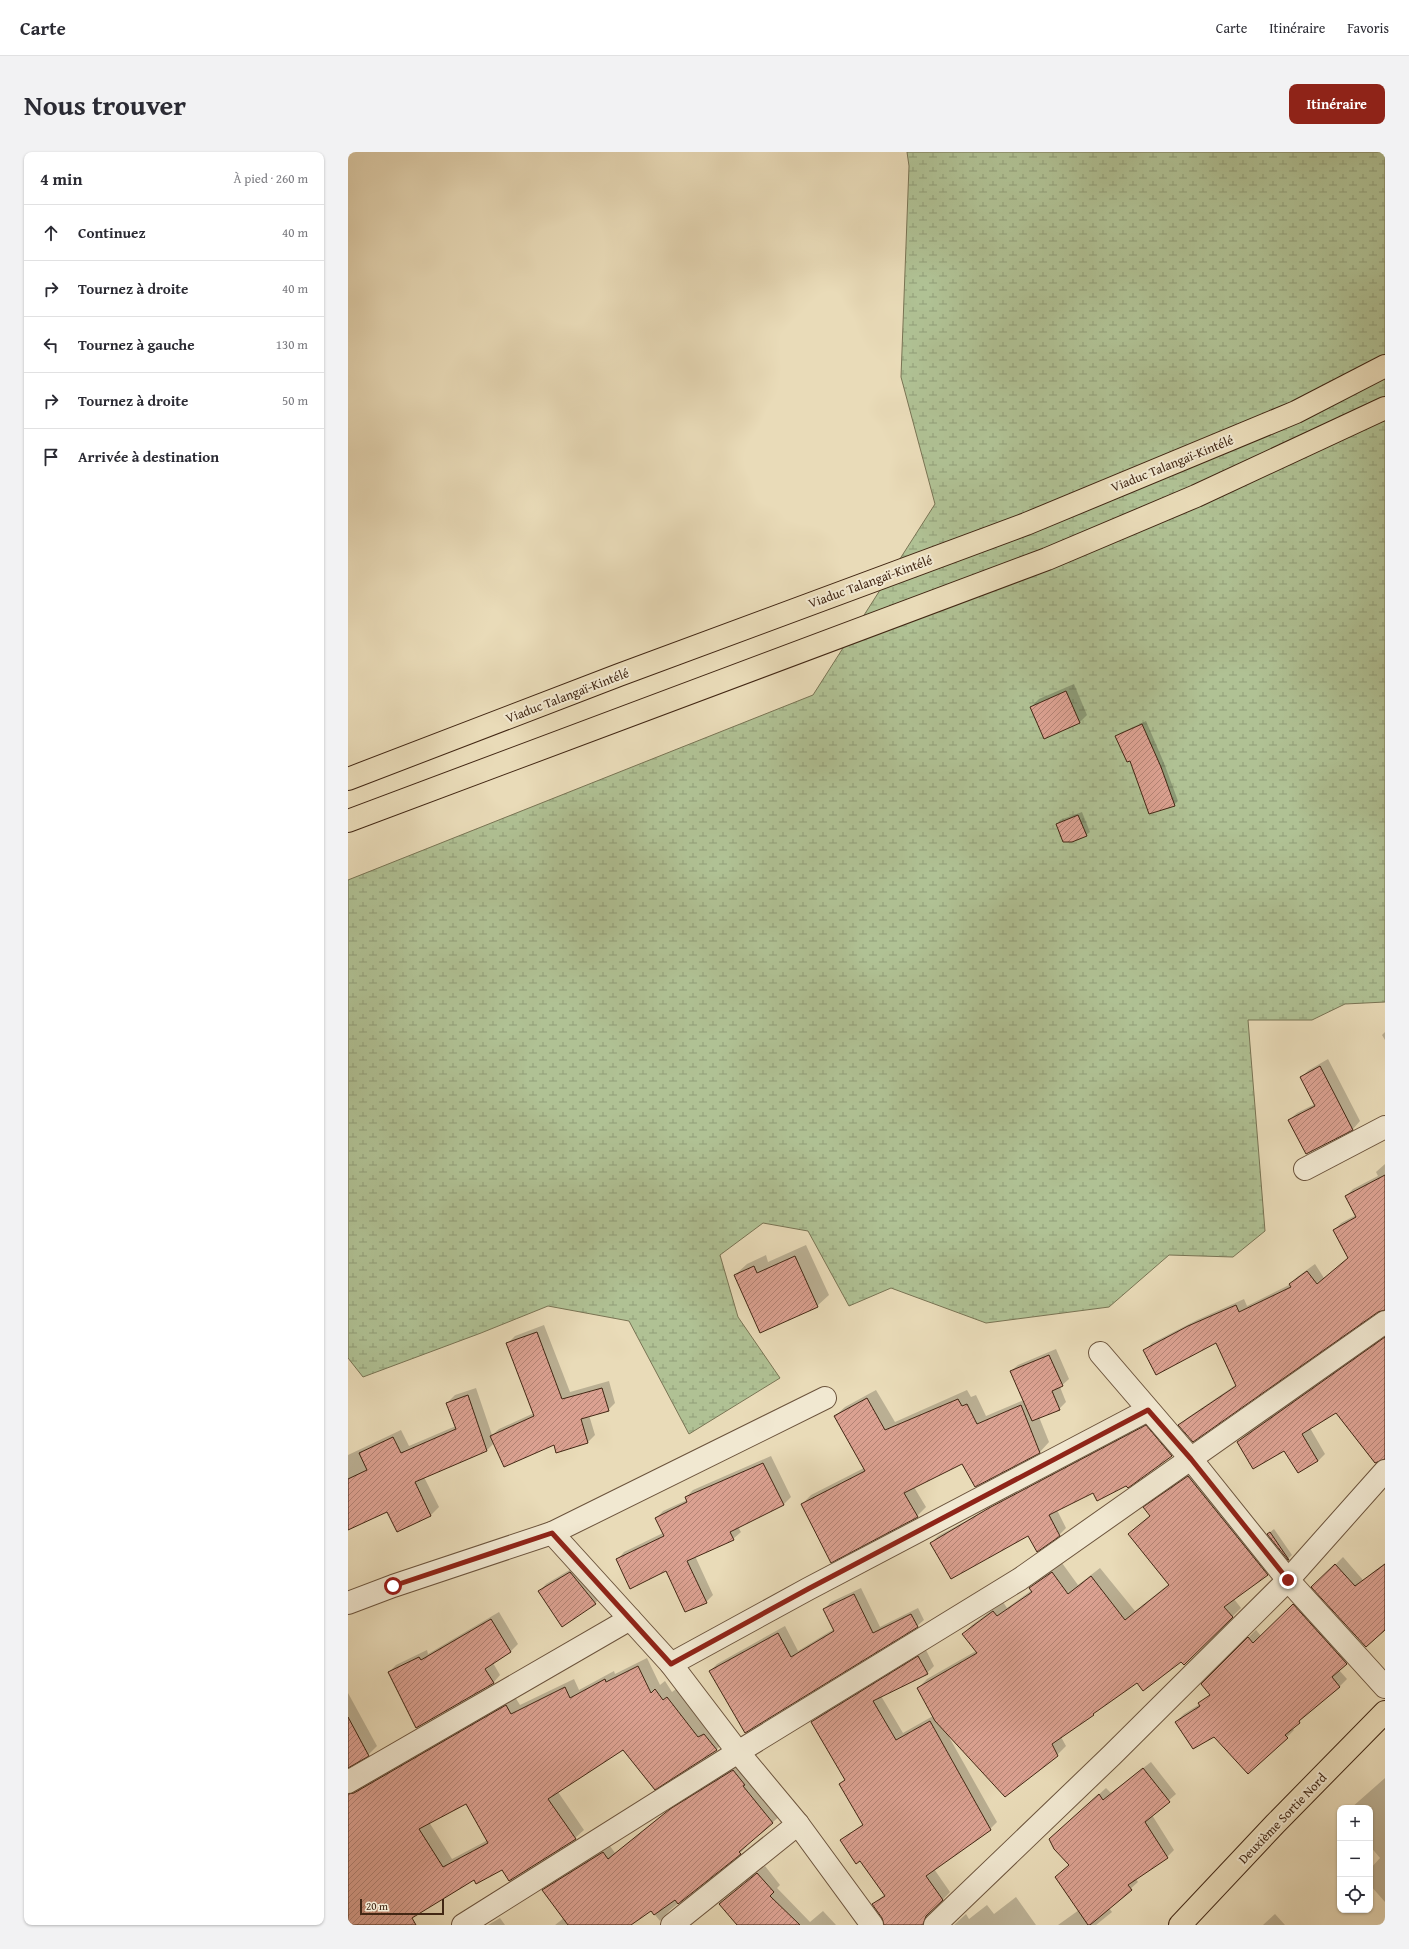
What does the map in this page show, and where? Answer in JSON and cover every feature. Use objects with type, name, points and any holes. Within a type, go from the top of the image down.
[{"type":"main road","name":"Viaduc Talangaï-Kintélé","points":[[348,779],[626,672],[1026,524],[1296,412],[1385,366]]},
{"type":"main road","points":[[348,821],[1047,559],[1196,496],[1385,408]]},
{"type":"main road","name":"Deuxième Sortie Nord","points":[[1180,1925],[1275,1824],[1385,1712]]},
{"type":"street","points":[[1305,1169],[1385,1127]]},
{"type":"street","points":[[463,1925],[738,1752],[1020,1579],[1385,1322]]},
{"type":"street","points":[[1100,1353],[1191,1459],[1288,1580],[1385,1687]]},
{"type":"street","points":[[348,1603],[393,1586],[552,1533],[825,1398]]},
{"type":"street","points":[[671,1664],[808,1589],[1148,1410]]},
{"type":"street","points":[[935,1925],[1112,1755],[1288,1580],[1385,1471]]},
{"type":"street","points":[[552,1533],[671,1664],[738,1752],[798,1824],[872,1925]]},
{"type":"street","points":[[348,1782],[630,1619]]},
{"type":"street","points":[[672,1925],[798,1824]]},
{"type":"green space","points":[[907,152],[1385,152],[1385,1002],[1345,1004],[1312,1020],[1248,1020],[1265,1231],[1233,1257],[1169,1255],[1109,1307],[986,1323],[891,1288],[849,1306],[808,1231],[763,1223],[720,1255],[738,1317],[780,1378],[689,1434],[629,1321],[548,1306],[481,1333],[363,1377],[348,1358],[348,880],[813,695],[935,504],[901,377],[909,166]]},
{"type":"building","points":[[1066,691],[1080,723],[1044,739],[1030,707]]},
{"type":"building","points":[[1142,724],[1161,767],[1175,806],[1149,814],[1130,761],[1127,762],[1115,736]]},
{"type":"building","points":[[1078,815],[1087,836],[1072,842],[1063,842],[1056,824]]},
{"type":"building","points":[[1320,1066],[1353,1130],[1306,1154],[1288,1120],[1315,1106],[1300,1077]]},
{"type":"building","points":[[1385,1175],[1385,1310],[1378,1312],[1193,1442],[1178,1425],[1236,1386],[1216,1343],[1156,1375],[1143,1350],[1188,1326],[1236,1305],[1239,1312],[1291,1287],[1289,1284],[1307,1271],[1317,1284],[1348,1258],[1333,1230],[1356,1217],[1345,1196]]},
{"type":"building","points":[[795,1256],[818,1307],[760,1333],[734,1275],[754,1266],[757,1273]]},
{"type":"building","points":[[537,1332],[562,1399],[602,1388],[609,1411],[581,1419],[588,1443],[556,1453],[554,1445],[504,1467],[490,1436],[534,1416],[506,1343]]},
{"type":"building","points":[[1385,1337],[1385,1459],[1375,1463],[1336,1413],[1302,1434],[1318,1461],[1298,1473],[1284,1451],[1253,1469],[1237,1442]]},
{"type":"building","points":[[1049,1355],[1063,1386],[1052,1391],[1060,1410],[1032,1421],[1010,1371]]},
{"type":"building","points":[[468,1395],[487,1451],[415,1482],[431,1516],[397,1532],[387,1512],[348,1530],[348,1479],[367,1470],[359,1453],[393,1437],[401,1453],[456,1429],[446,1403]]},
{"type":"building","points":[[867,1398],[885,1430],[958,1399],[962,1406],[967,1404],[977,1424],[1021,1405],[1040,1453],[975,1487],[962,1464],[904,1493],[918,1517],[831,1563],[801,1504],[865,1471],[834,1416]]},
{"type":"building","points":[[1146,1425],[1172,1456],[1128,1488],[1126,1486],[1097,1501],[1093,1493],[1049,1515],[1060,1536],[1037,1552],[1028,1536],[951,1579],[930,1543],[989,1508]]},
{"type":"building","points":[[763,1463],[784,1505],[730,1532],[734,1540],[687,1561],[707,1603],[685,1612],[666,1571],[630,1589],[616,1559],[664,1536],[655,1518],[687,1502],[685,1497]]},
{"type":"building","points":[[1188,1476],[1268,1575],[1224,1607],[1233,1617],[1184,1665],[1181,1662],[1143,1691],[1137,1683],[1052,1744],[1058,1756],[1005,1797],[935,1721],[917,1688],[977,1653],[962,1634],[993,1611],[997,1616],[1032,1592],[1029,1588],[1052,1572],[1068,1594],[1091,1576],[1125,1620],[1169,1585],[1128,1534],[1150,1516],[1143,1507]]},
{"type":"building","points":[[1270,1532],[1289,1560],[1267,1534]]},
{"type":"building","points":[[1335,1564],[1355,1586],[1385,1564],[1385,1630],[1366,1647],[1311,1587]]},
{"type":"building","points":[[570,1572],[596,1604],[562,1627],[538,1591]]},
{"type":"building","points":[[854,1594],[873,1633],[911,1614],[918,1627],[745,1733],[709,1671],[778,1633],[791,1657],[834,1631],[823,1609]]},
{"type":"building","points":[[1293,1604],[1347,1664],[1332,1677],[1340,1687],[1299,1721],[1300,1723],[1285,1735],[1288,1738],[1248,1774],[1214,1737],[1193,1749],[1175,1722],[1200,1706],[1198,1703],[1210,1695],[1201,1684],[1248,1637],[1253,1643]]},
{"type":"building","points":[[491,1619],[511,1652],[485,1669],[494,1683],[416,1728],[388,1672],[419,1657],[421,1660]]},
{"type":"building","points":[[918,1656],[928,1674],[873,1701],[896,1740],[930,1721],[991,1830],[926,1876],[943,1900],[926,1916],[923,1925],[884,1925],[882,1918],[872,1904],[885,1896],[860,1861],[856,1864],[840,1840],[863,1825],[839,1784],[845,1780],[811,1722]]},
{"type":"building","points":[[638,1666],[651,1693],[655,1689],[663,1700],[667,1697],[698,1737],[704,1734],[717,1750],[655,1790],[623,1750],[548,1799],[576,1839],[509,1881],[502,1870],[476,1884],[474,1880],[412,1918],[416,1925],[348,1925],[348,1794],[354,1793],[506,1705],[511,1714],[565,1687],[570,1698],[605,1679],[606,1682]],"holes":[[[466,1804],[488,1843],[443,1867],[419,1829]]]},
{"type":"building","points":[[348,1717],[369,1756],[348,1768]]},
{"type":"building","points":[[1143,1768],[1170,1802],[1145,1822],[1168,1858],[1128,1885],[1132,1890],[1090,1925],[1088,1925],[1055,1877],[1069,1865],[1054,1849],[1049,1839],[1099,1794],[1103,1800]]},
{"type":"building","points":[[733,1770],[745,1785],[743,1786],[773,1823],[739,1852],[741,1854],[678,1904],[675,1900],[654,1915],[651,1911],[631,1925],[568,1925],[542,1890],[603,1852],[608,1859],[670,1809]]},
{"type":"building","points":[[757,1873],[774,1892],[770,1896],[800,1925],[737,1925],[719,1904]]},
{"type":"route","points":[[393,1586],[552,1533],[671,1664],[808,1589],[1148,1410],[1191,1459],[1288,1580]]}]
